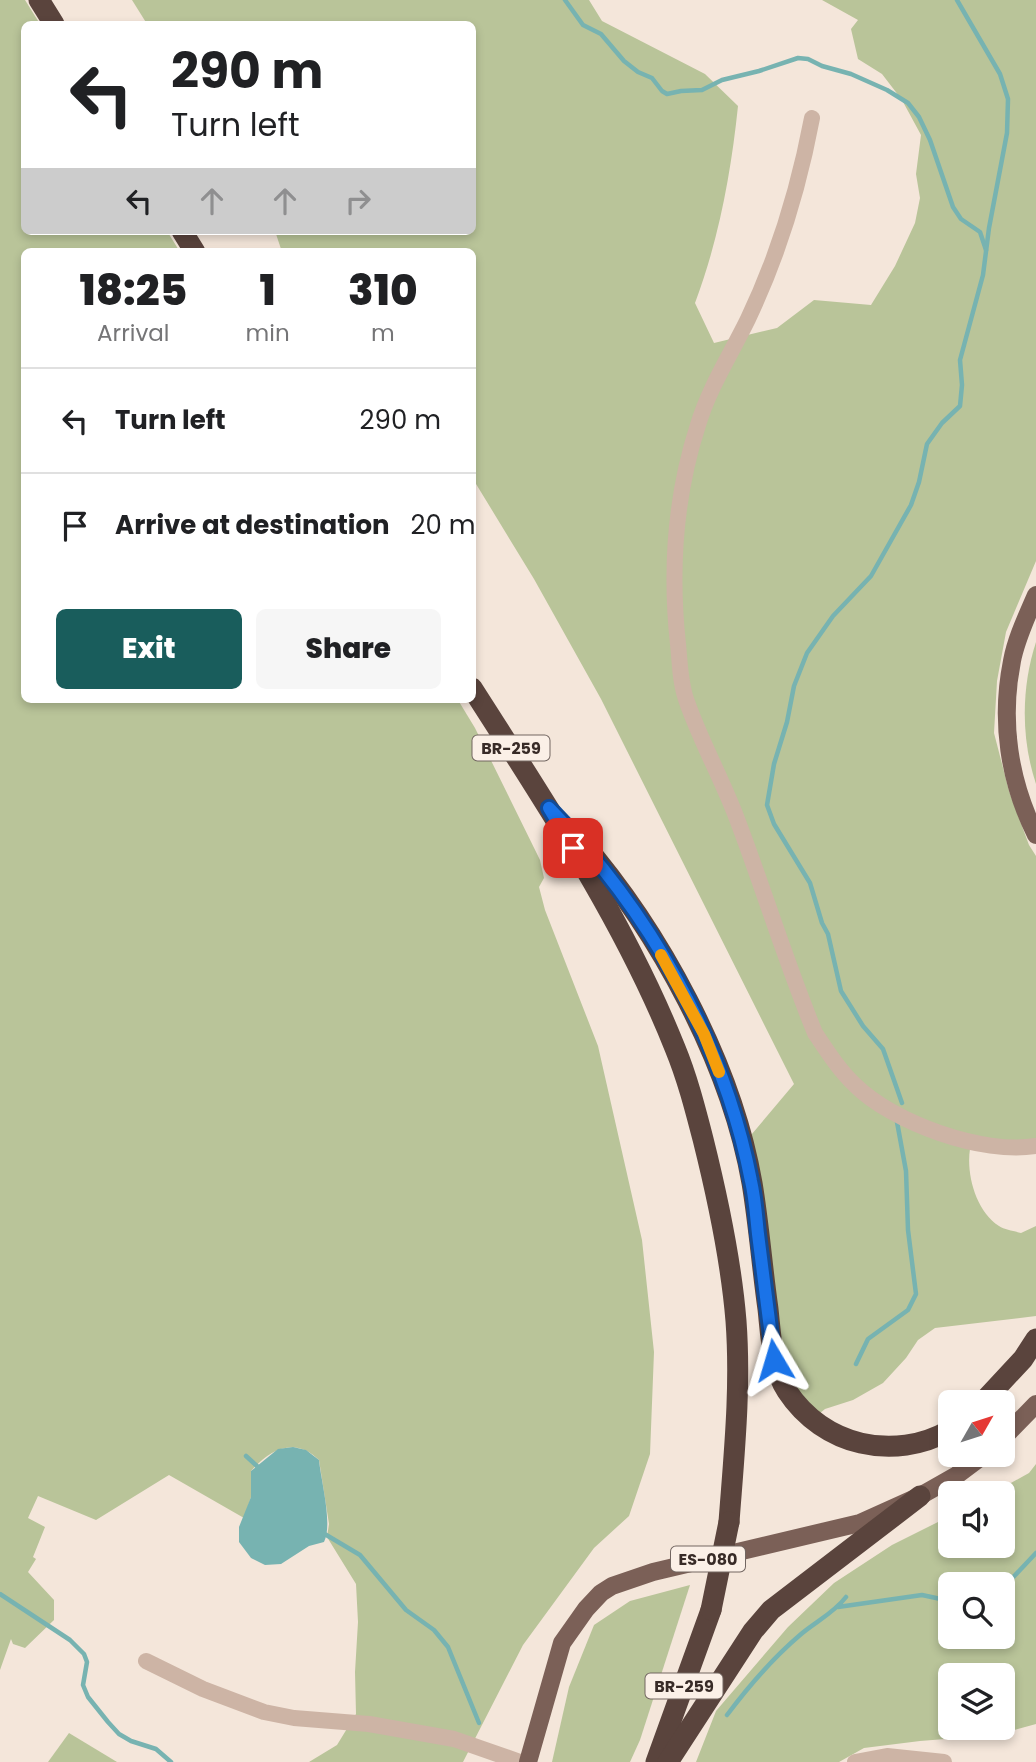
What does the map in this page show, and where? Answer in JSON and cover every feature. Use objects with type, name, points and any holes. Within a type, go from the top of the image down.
[{"type":"highway","points":[[39,0],[52,21]]},
{"type":"highway","name":"BR-259","points":[[476,694],[549,808],[629,947],[676,1049],[712,1176],[729,1257],[736,1323],[738,1408],[729,1522],[711,1610],[656,1762]]},
{"type":"highway","points":[[549,808],[581,841],[638,916],[704,1034],[733,1108],[752,1182],[774,1360],[785,1388],[799,1408],[818,1424],[857,1443],[887,1448],[913,1445],[938,1436]]},
{"type":"highway","points":[[994,1390],[1023,1359],[1036,1339]]},
{"type":"highway","name":"ES-080","points":[[667,1762],[752,1631],[771,1610],[920,1496]]},
{"type":"main road","points":[[1036,595],[1012,660],[1006,716],[1015,782],[1036,835]]},
{"type":"main road","points":[[1015,1424],[1033,1403]]},
{"type":"main road","name":"ES-080","points":[[528,1762],[562,1643],[601,1593],[612,1586],[653,1572],[860,1523],[920,1496],[968,1467]]},
{"type":"street","points":[[812,118],[798,181],[778,246],[747,321],[699,420],[686,462],[673,557],[674,612],[686,700],[736,816],[801,999],[815,1033],[833,1060],[854,1085],[869,1097],[910,1120],[970,1143],[997,1148],[1036,1146]]},
{"type":"street","points":[[145,1661],[244,1706],[294,1718],[369,1724],[454,1739],[520,1762]]},
{"type":"street","points":[[216,1706],[244,1706]]},
{"type":"street","points":[[855,1762],[887,1756],[944,1762]]},
{"type":"green space","points":[[0,0],[25,0],[38,21],[21,21],[21,235],[169,235],[178,248],[21,248],[21,703],[460,703],[475,728],[540,860],[544,878],[539,887],[545,910],[598,1046],[642,1240],[654,1352],[650,1454],[629,1516],[594,1548],[523,1645],[463,1762],[309,1762],[337,1745],[356,1714],[358,1622],[356,1584],[327,1537],[329,1524],[319,1460],[301,1448],[283,1448],[266,1457],[251,1471],[251,1497],[244,1518],[169,1475],[96,1520],[38,1496],[28,1518],[45,1527],[33,1557],[36,1559],[28,1572],[54,1600],[54,1620],[25,1648],[13,1644],[11,1639],[0,1670]]},
{"type":"green space","points":[[132,0],[589,0],[602,21],[705,74],[738,106],[723,206],[695,303],[714,343],[777,328],[814,300],[871,305],[895,266],[915,223],[920,198],[916,174],[921,135],[902,100],[882,74],[858,59],[851,29],[858,20],[822,0],[1036,0],[1036,561],[1006,632],[997,681],[994,733],[1009,791],[1029,845],[1036,856],[1036,1144],[970,1149],[969,1159],[974,1191],[991,1219],[1001,1227],[1021,1233],[1036,1226],[1036,1316],[935,1328],[918,1340],[883,1383],[853,1400],[825,1409],[810,1421],[776,1357],[746,1141],[794,1084],[601,699],[534,579],[476,484],[476,248],[281,248],[276,235],[476,235],[476,21],[145,21]]},
{"type":"green space","points":[[1036,642],[1036,784],[1025,731],[1025,695]]},
{"type":"green space","points":[[1036,1464],[1036,1724],[1015,1730],[1015,1663],[938,1663],[938,1740],[864,1748],[839,1762],[696,1762],[716,1711],[788,1627],[834,1583],[892,1545],[938,1522],[938,1558],[1015,1558],[1015,1481],[1029,1473]]},
{"type":"green space","points":[[690,1585],[640,1740],[630,1762],[552,1762],[569,1687],[594,1625],[630,1601]]},
{"type":"green space","points":[[69,1733],[117,1762],[48,1762]]},
{"type":"water","points":[[293,1447],[306,1450],[319,1460],[327,1514],[326,1534],[324,1542],[309,1546],[281,1564],[265,1565],[251,1558],[239,1542],[239,1527],[251,1497],[251,1471],[278,1449]]},
{"type":"waterway","points":[[565,0],[583,25],[601,34],[624,61],[638,72],[652,78],[667,94],[702,90],[722,80],[798,58],[851,74],[887,90],[908,103],[919,117],[930,140],[953,207],[961,219],[980,232],[986,250]]},
{"type":"waterway","points":[[902,1103],[883,1049],[863,1026],[841,991],[828,934],[810,883],[774,824],[767,805],[774,764],[787,722],[794,686],[807,653],[833,616],[871,576],[911,505],[927,444],[942,423],[960,406],[960,360],[983,275],[1007,133],[1008,99],[1000,74],[957,0]]},
{"type":"waterway","points":[[856,1364],[868,1339],[908,1310],[916,1294],[908,1230],[906,1171],[897,1122]]},
{"type":"waterway","points":[[246,1456],[258,1467]]},
{"type":"waterway","points":[[323,1533],[360,1555],[406,1610],[434,1630],[448,1647],[479,1723]]},
{"type":"waterway","points":[[1015,1575],[1036,1553]]},
{"type":"waterway","points":[[0,1594],[70,1640],[84,1654],[87,1662],[83,1685],[88,1697],[119,1734],[156,1749],[171,1762]]},
{"type":"waterway","points":[[838,1607],[922,1595],[938,1598]]},
{"type":"waterway","points":[[727,1715],[780,1653],[846,1597]]},
{"type":"slow traffic","points":[[661,955],[704,1034],[719,1072]]},
{"type":"route","points":[[573,848],[549,808],[581,841],[638,916],[704,1034],[733,1108],[752,1182],[774,1360]]}]
